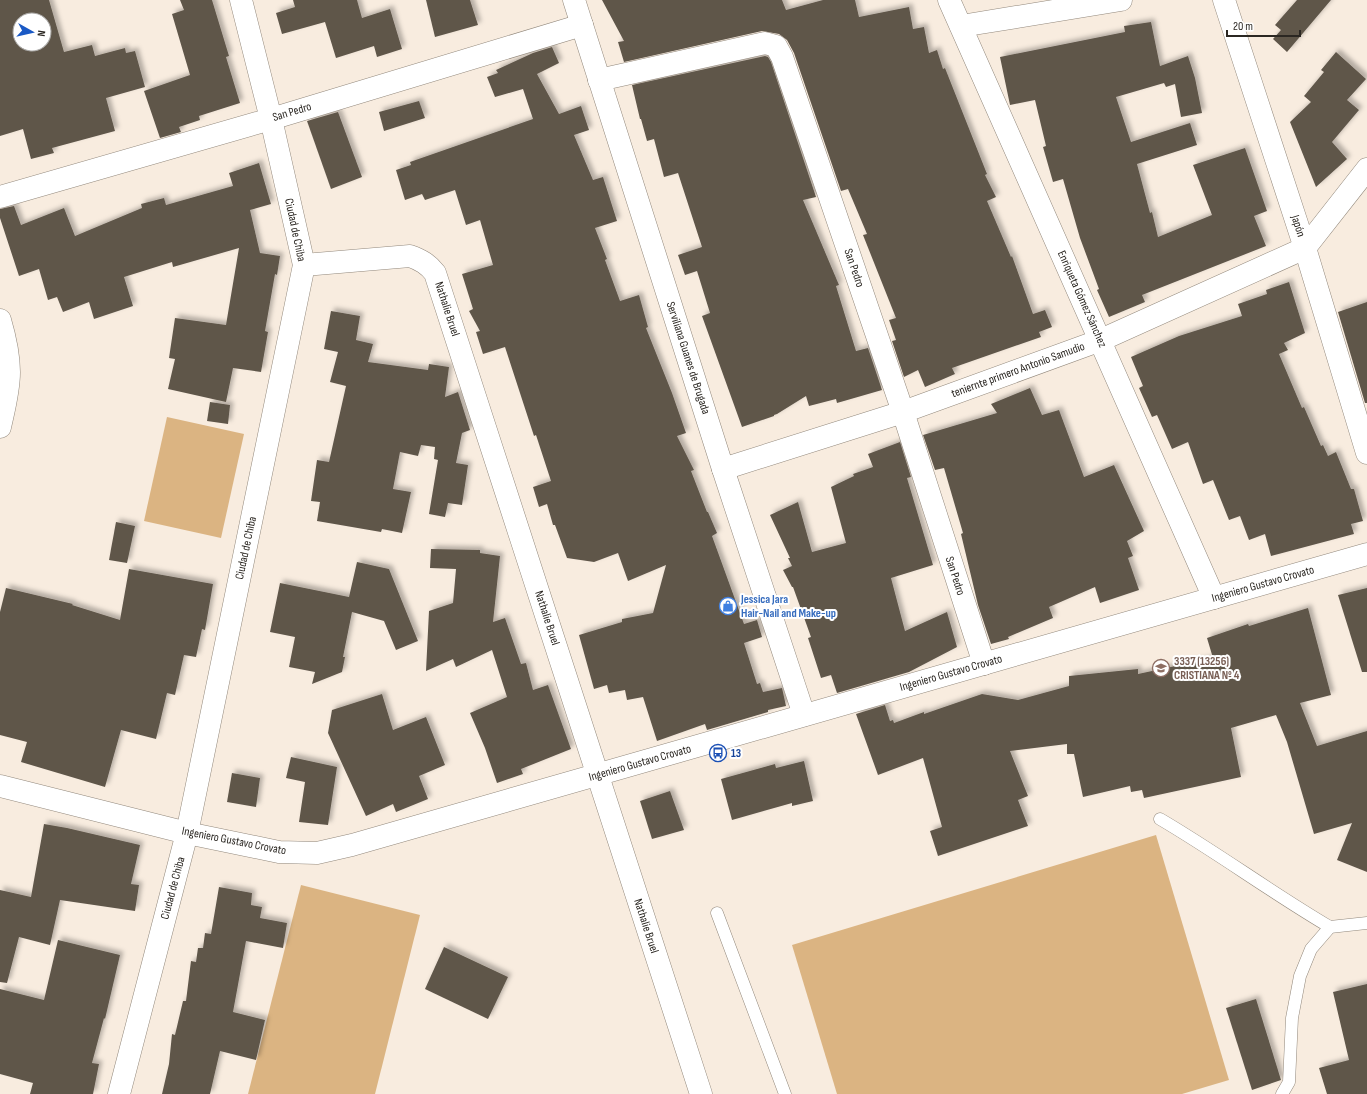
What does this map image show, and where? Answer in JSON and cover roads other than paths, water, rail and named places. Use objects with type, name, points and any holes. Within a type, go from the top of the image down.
[{"type":"street","name":"Ciudad de Chiba","points":[[119,1094],[187,833],[304,265],[271,118],[241,0]]},
{"type":"street","name":"Serviliana Guanes de Brugada","points":[[574,0],[723,469],[804,715]]},
{"type":"street","name":"Enriqueta Gómez Sánchez","points":[[949,0],[1101,340],[1214,598]]},
{"type":"street","points":[[961,26],[1121,0]]},
{"type":"street","name":"Japón","points":[[1224,0],[1305,248],[1367,453]]},
{"type":"street","name":"San Pedro","points":[[0,197],[582,25]]},
{"type":"street","name":"San Pedro","points":[[599,80],[765,43],[776,46],[782,57],[903,412],[984,664]]},
{"type":"street","points":[[1305,248],[1364,178]]},
{"type":"street","name":"teniernte primero Antonio Samudio","points":[[723,469],[903,412],[1101,340],[1305,248]]},
{"type":"street","name":"Nathalie Bruel","points":[[304,265],[410,256],[429,265],[435,273],[701,1094]]},
{"type":"street","points":[[0,320],[6,342],[9,372],[6,401],[0,428]]},
{"type":"street","name":"Ingeniero Gustavo Crovato","points":[[0,786],[187,833],[279,852],[317,853],[352,845],[598,775],[1367,554]]},
{"type":"lane","points":[[1160,819],[1202,844],[1330,927],[1367,923]]},
{"type":"lane","points":[[716,913],[785,1094]]},
{"type":"lane","points":[[1282,1094],[1288,1082],[1292,1018],[1300,976],[1311,949],[1330,927]]},
{"type":"place","name":"Jessica Jara Hair-Nail and Make-up","points":[[728,606]]},
{"type":"place","name":"3337 (13256) CRISTIANA Nº 4","points":[[1161,668]]},
{"type":"place","name":"13","points":[[718,753]]}]
